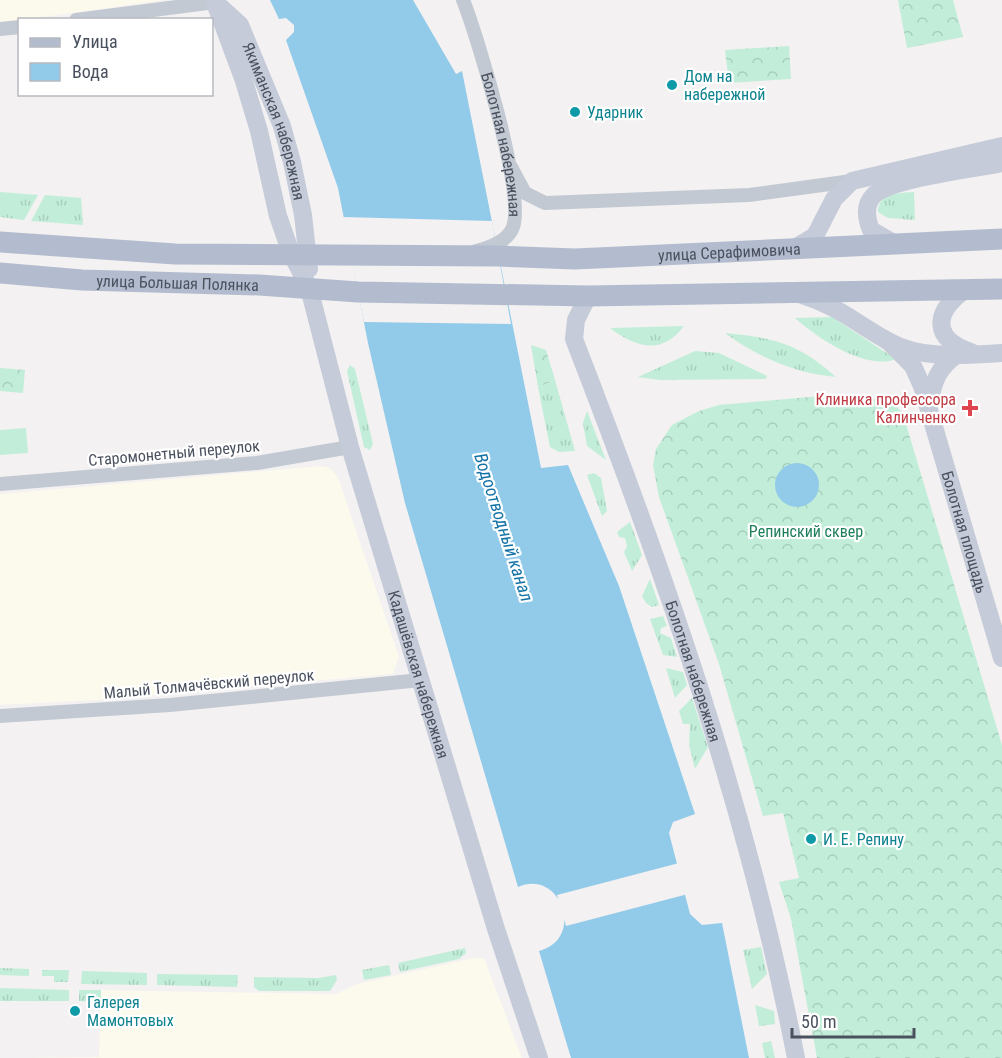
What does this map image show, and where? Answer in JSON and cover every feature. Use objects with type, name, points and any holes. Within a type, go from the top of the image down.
[{"type":"main road","name":"улица Серафимовича","points":[[455,255],[497,249],[575,259],[1002,240]]},
{"type":"main road","name":"улица Большая Полянка","points":[[0,242],[155,253],[455,255]]},
{"type":"main road","name":"улица Большая Полянка","points":[[0,273],[82,280],[309,288],[358,292],[588,296]]},
{"type":"main road","points":[[588,296],[1002,289]]},
{"type":"street","name":"Болотная набережная","points":[[463,0],[511,167],[514,225],[497,249]]},
{"type":"street","points":[[91,18],[214,1]]},
{"type":"street","name":"Якиманская набережная","points":[[214,1],[240,25],[282,126],[292,162],[300,254]]},
{"type":"street","name":"Якиманская набережная","points":[[214,1],[260,131],[278,216],[300,254]]},
{"type":"street","points":[[0,29],[18,27]]},
{"type":"street","points":[[511,167],[525,193],[545,203],[748,195],[852,181],[1002,146]]},
{"type":"street","points":[[897,245],[871,230],[866,212],[868,203],[874,194],[885,187],[1002,163]]},
{"type":"street","points":[[788,251],[815,236],[834,199],[852,181]]},
{"type":"street","name":"Кадашёвская набережная","points":[[300,254],[350,447],[496,929],[539,1058]]},
{"type":"street","points":[[963,291],[943,310],[944,335],[959,348],[979,354]]},
{"type":"street","points":[[796,292],[846,313],[889,342],[925,353],[1002,353]]},
{"type":"street","name":"Болотная набережная","points":[[588,296],[576,320],[574,339],[680,625],[734,796],[764,909],[796,1058]]},
{"type":"street","name":"Болотная площадь","points":[[889,342],[913,366],[929,406],[1002,658]]},
{"type":"street","points":[[929,406],[937,374],[945,363],[958,354]]},
{"type":"street","name":"Старомонетный переулок","points":[[0,484],[196,469],[290,458],[350,447]]},
{"type":"street","name":"Малый Толмачёвский переулок","points":[[0,716],[170,705],[421,680]]},
{"type":"shaded area","points":[[0,0],[165,0],[36,18],[18,18],[18,20],[0,23]]},
{"type":"shaded area","points":[[320,466],[330,468],[338,477],[399,657],[393,674],[97,700],[0,705],[0,494]]},
{"type":"shaded area","points":[[473,958],[484,958],[522,1058],[30,1058],[99,1057],[101,990],[336,994],[357,984]]},
{"type":"green space","points":[[898,0],[953,0],[963,37],[907,48]]},
{"type":"green space","points":[[789,46],[791,79],[729,83],[725,50]]},
{"type":"green space","points":[[0,192],[38,195],[24,220],[0,217]]},
{"type":"green space","points":[[914,192],[915,220],[888,218],[878,212],[882,201],[890,195]]},
{"type":"green space","points":[[45,195],[81,198],[83,225],[31,221]]},
{"type":"green space","points":[[832,317],[894,358],[893,360],[881,362],[854,356],[827,342],[795,318]]},
{"type":"green space","points":[[684,326],[667,342],[658,345],[639,344],[610,328]]},
{"type":"green space","points":[[725,333],[758,337],[785,344],[810,356],[836,377],[806,372],[778,363],[751,350]]},
{"type":"green space","points":[[531,345],[546,350],[555,380],[538,387]]},
{"type":"green space","points":[[695,351],[719,353],[767,376],[766,379],[660,380],[638,377]]},
{"type":"green space","points":[[350,365],[355,369],[373,444],[370,450],[364,447],[347,371]]},
{"type":"green space","points":[[0,368],[25,370],[23,393],[0,391]]},
{"type":"green space","points":[[555,380],[575,451],[559,452],[550,447],[538,387]]},
{"type":"green space","name":"Репинский сквер","points":[[832,395],[849,399],[887,401],[895,405],[903,414],[1002,745],[1002,1058],[817,1058],[791,919],[779,882],[799,878],[783,813],[763,816],[719,664],[659,497],[653,465],[656,449],[672,425],[699,411],[719,405]]},
{"type":"green space","points":[[587,411],[606,460],[587,446],[583,423]]},
{"type":"green space","points":[[26,428],[28,453],[0,455],[0,430]]},
{"type":"green space","points":[[594,473],[601,478],[607,511],[602,516],[587,475]]},
{"type":"green space","points":[[630,522],[642,555],[632,571],[624,552],[627,546],[625,538],[619,537],[617,532]]},
{"type":"green space","points":[[650,579],[659,605],[652,607],[642,596]]},
{"type":"green space","points":[[663,616],[667,626],[661,628],[660,633],[671,638],[677,657],[663,655],[650,619]]},
{"type":"green space","points":[[666,668],[683,672],[687,685],[675,698]]},
{"type":"green space","points":[[692,698],[708,747],[695,769],[689,745],[690,724],[683,724],[679,711]]},
{"type":"green space","points":[[761,947],[767,974],[752,989],[743,950]]},
{"type":"green space","points":[[465,948],[466,953],[459,959],[400,972],[398,963]]},
{"type":"green space","points":[[389,965],[391,975],[364,980],[362,970]]},
{"type":"green space","points":[[0,968],[29,969],[29,976],[0,975]]},
{"type":"green space","points":[[42,970],[69,970],[68,982],[54,982],[54,976],[42,976]]},
{"type":"green space","points":[[82,971],[147,973],[147,985],[81,984]]},
{"type":"green space","points":[[157,974],[238,975],[237,987],[157,985]]},
{"type":"green space","points":[[336,975],[337,980],[330,991],[259,991],[254,987],[254,977],[318,978]]},
{"type":"green space","points":[[0,988],[69,990],[69,1001],[0,1001]]},
{"type":"green space","points":[[79,990],[101,990],[101,1002],[79,1001]]},
{"type":"green space","points":[[755,1005],[774,1011],[775,1024],[759,1026]]},
{"type":"green space","points":[[771,1041],[775,1058],[765,1058],[762,1043]]},
{"type":"water","name":"Водоотводный канал","points":[[270,0],[413,0],[456,74],[462,71],[541,468],[568,465],[619,586],[695,814],[673,822],[669,833],[690,914],[702,925],[722,923],[749,1058],[571,1058],[539,951],[553,944],[562,933],[564,920],[562,907],[556,896],[546,887],[533,884],[518,887],[405,503],[368,343],[338,188],[286,40],[294,32],[294,25],[286,18],[279,19]]},
{"type":"water","points":[[797,463],[812,470],[819,485],[812,500],[797,507],[782,500],[775,485],[782,470]]},
{"type":"pier","points":[[343,217],[492,221],[511,324],[364,322]]},
{"type":"pier","points":[[679,863],[688,894],[566,926],[557,895]]},
{"type":"place","name":"Дом на набережной","points":[[672,85]]},
{"type":"place","name":"Ударник","points":[[575,112]]},
{"type":"place","name":"Клиника профессора Калинченко","points":[[970,408]]},
{"type":"place","name":"И. Е. Репину","points":[[811,839]]},
{"type":"place","name":"Галерея Мамонтовых","points":[[75,1011]]}]
